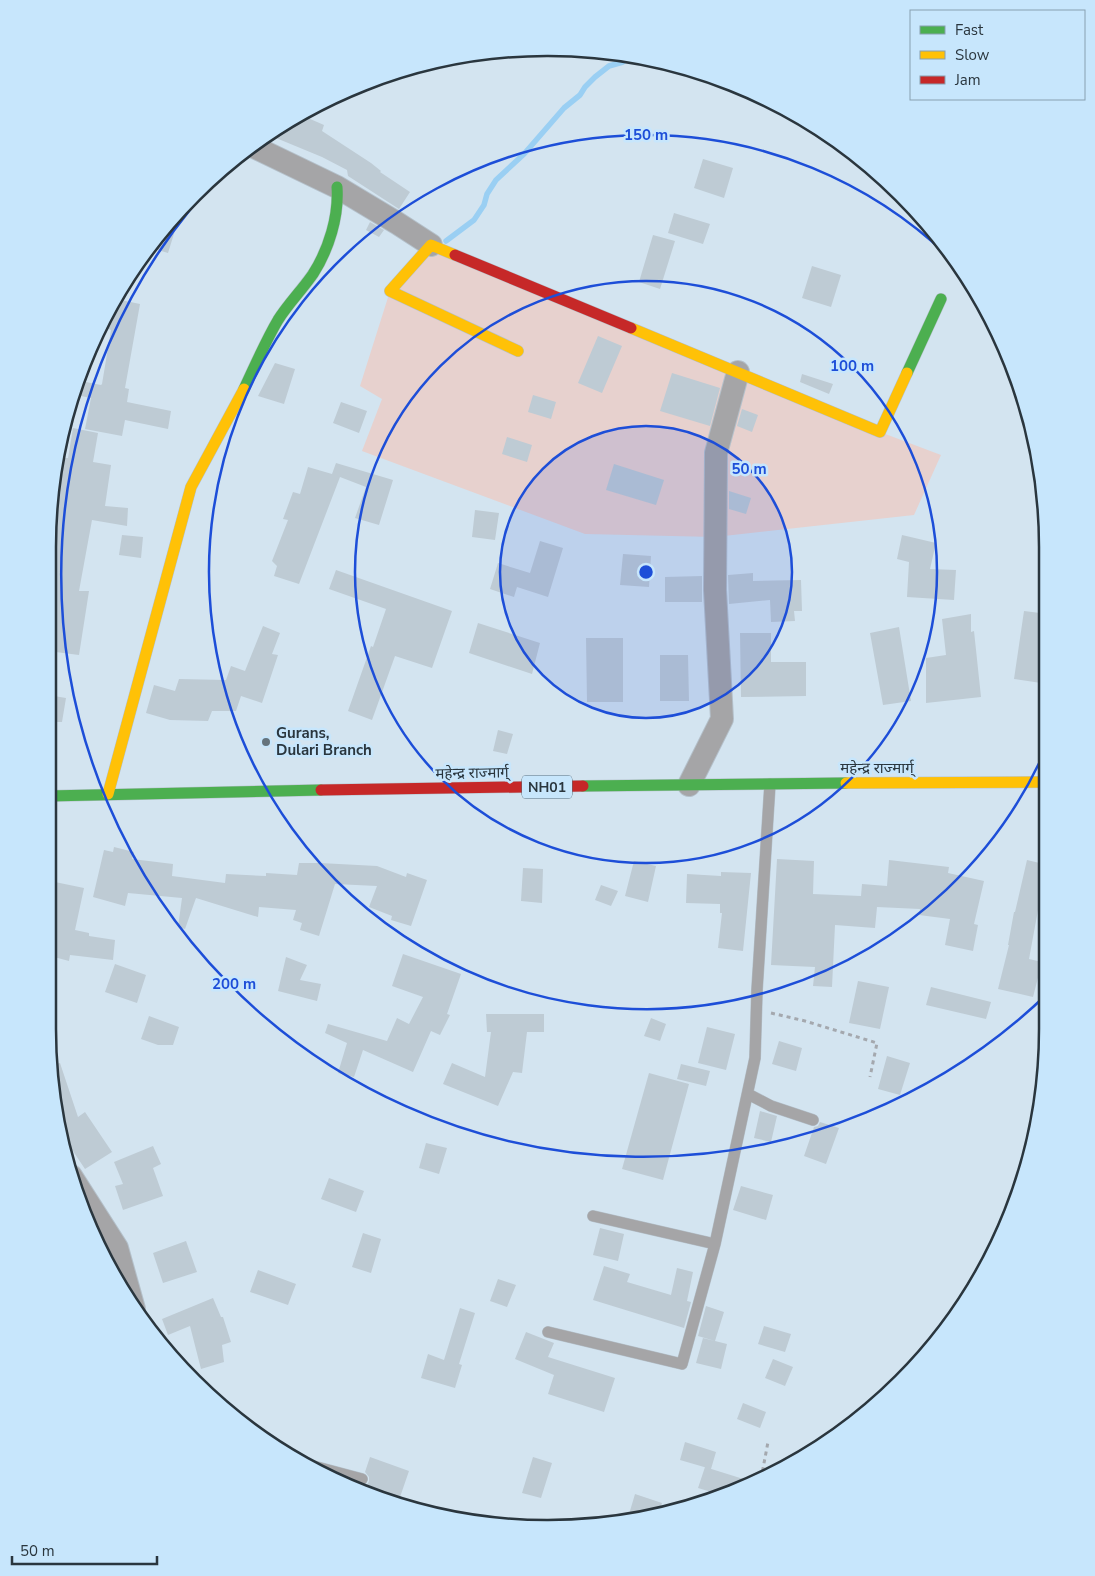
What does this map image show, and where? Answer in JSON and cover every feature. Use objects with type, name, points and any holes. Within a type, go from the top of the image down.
[{"type":"main road","points":[[108,794],[192,487],[237,404],[279,319],[313,274],[323,254],[335,219],[338,203],[337,187]]},
{"type":"main road","points":[[518,351],[390,291],[432,245],[880,432],[941,299]]},
{"type":"main road","name":"महेन्द्र राज्मार्ग्","points":[[56,796],[167,792],[1039,782]]},
{"type":"street","points":[[260,150],[337,187],[432,245]]},
{"type":"street","points":[[689,785],[722,719],[715,590],[716,453],[738,372]]},
{"type":"street","points":[[90,1205],[117,1248],[126,1280]]},
{"type":"lane","points":[[548,1332],[682,1364],[715,1244],[756,1058],[756,1008],[770,784]]},
{"type":"lane","points":[[748,1094],[771,1106],[814,1120]]},
{"type":"lane","points":[[593,1216],[715,1244]]},
{"type":"lane","points":[[339,1473],[362,1479]]},
{"type":"path","points":[[756,1008],[877,1043],[870,1077]]},
{"type":"path","points":[[764,1470],[768,1442]]},
{"type":"shaded area","points":[[431,245],[880,432],[941,455],[914,515],[715,537],[585,534],[362,451],[382,399],[360,386],[390,291]]},
{"type":"building","points":[[309,118],[324,125],[322,131],[371,163],[380,172],[410,192],[399,209],[348,176],[347,170],[322,157],[276,138]]},
{"type":"building","points":[[703,159],[733,168],[724,198],[694,188]]},
{"type":"building","points":[[674,213],[710,224],[703,244],[668,233]]},
{"type":"building","points":[[370,222],[384,230],[379,237],[366,230]]},
{"type":"building","points":[[176,226],[168,253],[157,250]]},
{"type":"building","points":[[653,235],[675,241],[660,289],[639,282]]},
{"type":"building","points":[[812,266],[841,275],[831,307],[802,298]]},
{"type":"building","points":[[123,300],[140,304],[125,388],[129,389],[127,402],[171,411],[168,429],[125,420],[122,436],[85,429],[91,398],[80,396],[85,382],[102,384],[111,330],[108,329]]},
{"type":"building","points":[[598,336],[622,346],[602,393],[578,383]]},
{"type":"building","points":[[275,363],[295,369],[284,404],[258,396]]},
{"type":"building","points":[[672,373],[720,388],[710,426],[660,411]]},
{"type":"building","points":[[802,374],[833,384],[829,394],[800,382]]},
{"type":"building","points":[[533,395],[556,402],[551,419],[528,412]]},
{"type":"building","points":[[341,402],[367,411],[359,433],[333,423]]},
{"type":"building","points":[[742,409],[758,415],[752,432],[737,426]]},
{"type":"building","points":[[73,428],[98,433],[93,462],[111,465],[105,506],[128,508],[127,526],[92,520],[79,591],[89,591],[79,655],[56,652],[57,515],[61,477],[65,458],[68,458]]},
{"type":"building","points":[[507,437],[532,445],[527,462],[502,454]]},
{"type":"building","points":[[336,463],[393,480],[379,525],[355,518],[366,487],[340,477],[299,584],[274,576],[277,566],[272,561],[288,520],[283,519],[293,492],[300,494],[308,467],[332,474]]},
{"type":"building","points":[[614,464],[664,480],[656,505],[606,490]]},
{"type":"building","points":[[729,491],[751,498],[746,514],[729,509]]},
{"type":"building","points":[[475,510],[499,513],[495,540],[472,537]]},
{"type":"building","points":[[122,535],[143,537],[141,558],[119,555]]},
{"type":"building","points":[[902,535],[936,543],[930,569],[956,570],[954,600],[907,597],[909,562],[897,559]]},
{"type":"building","points":[[540,541],[563,548],[548,597],[517,587],[514,597],[490,589],[498,563],[530,573]]},
{"type":"building","points":[[623,554],[651,556],[649,587],[620,585]]},
{"type":"building","points":[[336,570],[452,611],[432,668],[395,656],[372,720],[348,711],[386,609],[329,589]]},
{"type":"building","points":[[753,573],[753,581],[801,580],[802,611],[794,611],[795,621],[771,622],[770,600],[729,604],[728,575]]},
{"type":"building","points":[[702,576],[702,602],[665,602],[665,577]]},
{"type":"building","points":[[1024,611],[1039,613],[1039,683],[1014,679]]},
{"type":"building","points":[[971,614],[971,632],[974,631],[981,697],[926,703],[926,658],[946,655],[942,619]]},
{"type":"building","points":[[478,623],[540,643],[532,674],[469,653]]},
{"type":"building","points":[[263,626],[280,633],[272,654],[278,655],[262,703],[241,696],[236,711],[212,711],[208,721],[170,720],[146,713],[154,685],[175,691],[179,679],[226,680],[231,666],[245,671]]},
{"type":"building","points":[[899,627],[911,701],[883,705],[870,633]]},
{"type":"building","points":[[740,633],[771,633],[771,662],[806,662],[806,696],[741,697]]},
{"type":"building","points":[[586,638],[623,638],[623,702],[587,702]]},
{"type":"building","points":[[660,655],[688,655],[689,701],[660,701]]},
{"type":"building","points":[[56,696],[66,698],[62,722],[56,722]]},
{"type":"building","points":[[498,730],[513,734],[507,754],[493,751]]},
{"type":"building","points":[[114,847],[134,852],[132,859],[173,864],[172,876],[225,883],[226,874],[266,876],[266,873],[297,875],[299,863],[377,866],[406,877],[407,873],[427,880],[411,926],[391,920],[392,916],[369,907],[377,886],[335,884],[319,936],[300,930],[302,923],[293,920],[296,910],[259,907],[258,917],[196,898],[185,929],[178,927],[182,898],[128,893],[125,906],[93,897],[104,850],[113,852]]},
{"type":"building","points":[[777,859],[814,861],[813,894],[861,896],[862,884],[887,886],[889,860],[949,867],[948,873],[984,881],[974,924],[978,925],[973,951],[945,945],[950,919],[919,915],[920,909],[877,907],[875,928],[835,925],[832,987],[813,986],[815,967],[771,965]]},
{"type":"building","points":[[1027,860],[1039,863],[1039,910],[1029,959],[1039,961],[1039,974],[1033,997],[998,989]]},
{"type":"building","points":[[634,861],[656,866],[648,902],[625,896]]},
{"type":"building","points":[[523,868],[543,869],[542,903],[521,901]]},
{"type":"building","points":[[721,872],[751,873],[743,951],[718,948],[722,913],[720,913],[720,904],[686,903],[687,874],[721,876]]},
{"type":"building","points":[[56,882],[84,888],[75,930],[89,933],[89,936],[115,940],[113,960],[70,955],[69,961],[56,958]]},
{"type":"building","points":[[601,885],[618,891],[611,906],[595,900]]},
{"type":"building","points":[[403,954],[461,974],[447,1014],[450,1015],[440,1035],[431,1031],[413,1072],[363,1050],[354,1077],[338,1073],[347,1043],[325,1033],[328,1024],[387,1041],[397,1018],[409,1024],[423,997],[392,986]]},
{"type":"building","points":[[286,957],[307,965],[300,980],[321,984],[317,1001],[278,991]]},
{"type":"building","points":[[115,964],[146,975],[137,1003],[105,992]]},
{"type":"building","points":[[858,981],[889,987],[880,1029],[849,1023]]},
{"type":"building","points":[[931,987],[991,1002],[986,1019],[926,1005]]},
{"type":"building","points":[[486,1014],[544,1014],[544,1032],[527,1032],[522,1073],[513,1072],[498,1106],[443,1084],[452,1063],[485,1077],[491,1032],[487,1032]]},
{"type":"building","points":[[149,1016],[179,1027],[173,1045],[158,1045],[141,1039]]},
{"type":"building","points":[[651,1018],[666,1024],[660,1041],[644,1036]]},
{"type":"building","points":[[707,1027],[735,1034],[726,1070],[698,1063]]},
{"type":"building","points":[[779,1041],[802,1048],[796,1071],[772,1064]]},
{"type":"building","points":[[887,1056],[910,1063],[900,1095],[878,1089]]},
{"type":"building","points":[[60,1063],[78,1117],[85,1112],[112,1152],[85,1169],[71,1149],[60,1093],[57,1064]]},
{"type":"building","points":[[681,1064],[710,1071],[706,1086],[677,1079]]},
{"type":"building","points":[[649,1073],[689,1084],[663,1180],[622,1169]]},
{"type":"building","points":[[760,1111],[777,1116],[771,1142],[754,1138]]},
{"type":"building","points":[[820,1122],[839,1128],[826,1164],[804,1156],[814,1127],[818,1126]]},
{"type":"building","points":[[426,1143],[447,1148],[439,1174],[419,1168]]},
{"type":"building","points":[[153,1146],[161,1164],[153,1168],[163,1196],[123,1210],[115,1186],[123,1184],[114,1162]]},
{"type":"building","points":[[329,1178],[364,1191],[356,1212],[321,1199]]},
{"type":"building","points":[[741,1186],[773,1195],[766,1220],[733,1210]]},
{"type":"building","points":[[600,1228],[624,1234],[618,1261],[593,1255]]},
{"type":"building","points":[[363,1233],[381,1239],[371,1273],[352,1267]]},
{"type":"building","points":[[186,1241],[197,1272],[163,1283],[153,1253]]},
{"type":"building","points":[[604,1266],[630,1274],[627,1282],[671,1295],[677,1268],[693,1272],[687,1301],[691,1302],[684,1328],[593,1300]]},
{"type":"building","points":[[258,1270],[296,1284],[288,1305],[250,1292]]},
{"type":"building","points":[[498,1279],[516,1285],[507,1307],[490,1301]]},
{"type":"building","points":[[213,1298],[221,1317],[223,1317],[231,1342],[222,1345],[224,1362],[201,1369],[190,1326],[168,1335],[162,1319]]},
{"type":"building","points":[[706,1306],[724,1312],[715,1341],[698,1336]]},
{"type":"building","points":[[460,1308],[475,1313],[459,1364],[462,1365],[455,1388],[421,1378],[428,1354],[444,1360]]},
{"type":"building","points":[[764,1326],[791,1334],[785,1352],[758,1344]]},
{"type":"building","points":[[526,1332],[554,1343],[548,1357],[615,1378],[604,1412],[548,1394],[554,1375],[515,1359]]},
{"type":"building","points":[[703,1338],[727,1344],[721,1369],[696,1363]]},
{"type":"building","points":[[773,1359],[793,1367],[785,1386],[765,1378]]},
{"type":"building","points":[[743,1403],[766,1412],[760,1428],[737,1419]]},
{"type":"building","points":[[685,1442],[716,1452],[711,1469],[680,1460]]},
{"type":"building","points":[[370,1457],[409,1471],[400,1497],[367,1485],[369,1477],[365,1472]]},
{"type":"building","points":[[533,1457],[552,1463],[541,1498],[522,1493]]},
{"type":"building","points":[[705,1467],[743,1479],[711,1492],[698,1488]]},
{"type":"building","points":[[635,1494],[662,1503],[661,1506],[629,1513]]},
{"type":"waterway","points":[[446,241],[474,220],[484,205],[487,194],[496,180],[524,154],[564,108],[580,95],[595,77],[609,66],[623,62]]},
{"type":"traffic: fast","points":[[244,389],[264,345],[278,320],[313,274],[324,254],[335,221],[337,187]]},
{"type":"traffic: fast","points":[[907,373],[941,299]]},
{"type":"traffic: fast","points":[[583,786],[846,783]]},
{"type":"traffic: fast","points":[[56,796],[321,790]]},
{"type":"traffic: slow","points":[[455,255],[431,245],[390,291],[518,351]]},
{"type":"traffic: slow","points":[[631,328],[880,432],[907,373]]},
{"type":"traffic: slow","points":[[108,794],[191,487],[244,389]]},
{"type":"traffic: slow","points":[[846,783],[1039,782]]},
{"type":"traffic: jam","points":[[455,255],[631,328]]},
{"type":"traffic: jam","points":[[321,790],[583,786]]},
{"type":"place","name":"Gurans, Dulari Branch","points":[[266,742]]}]
